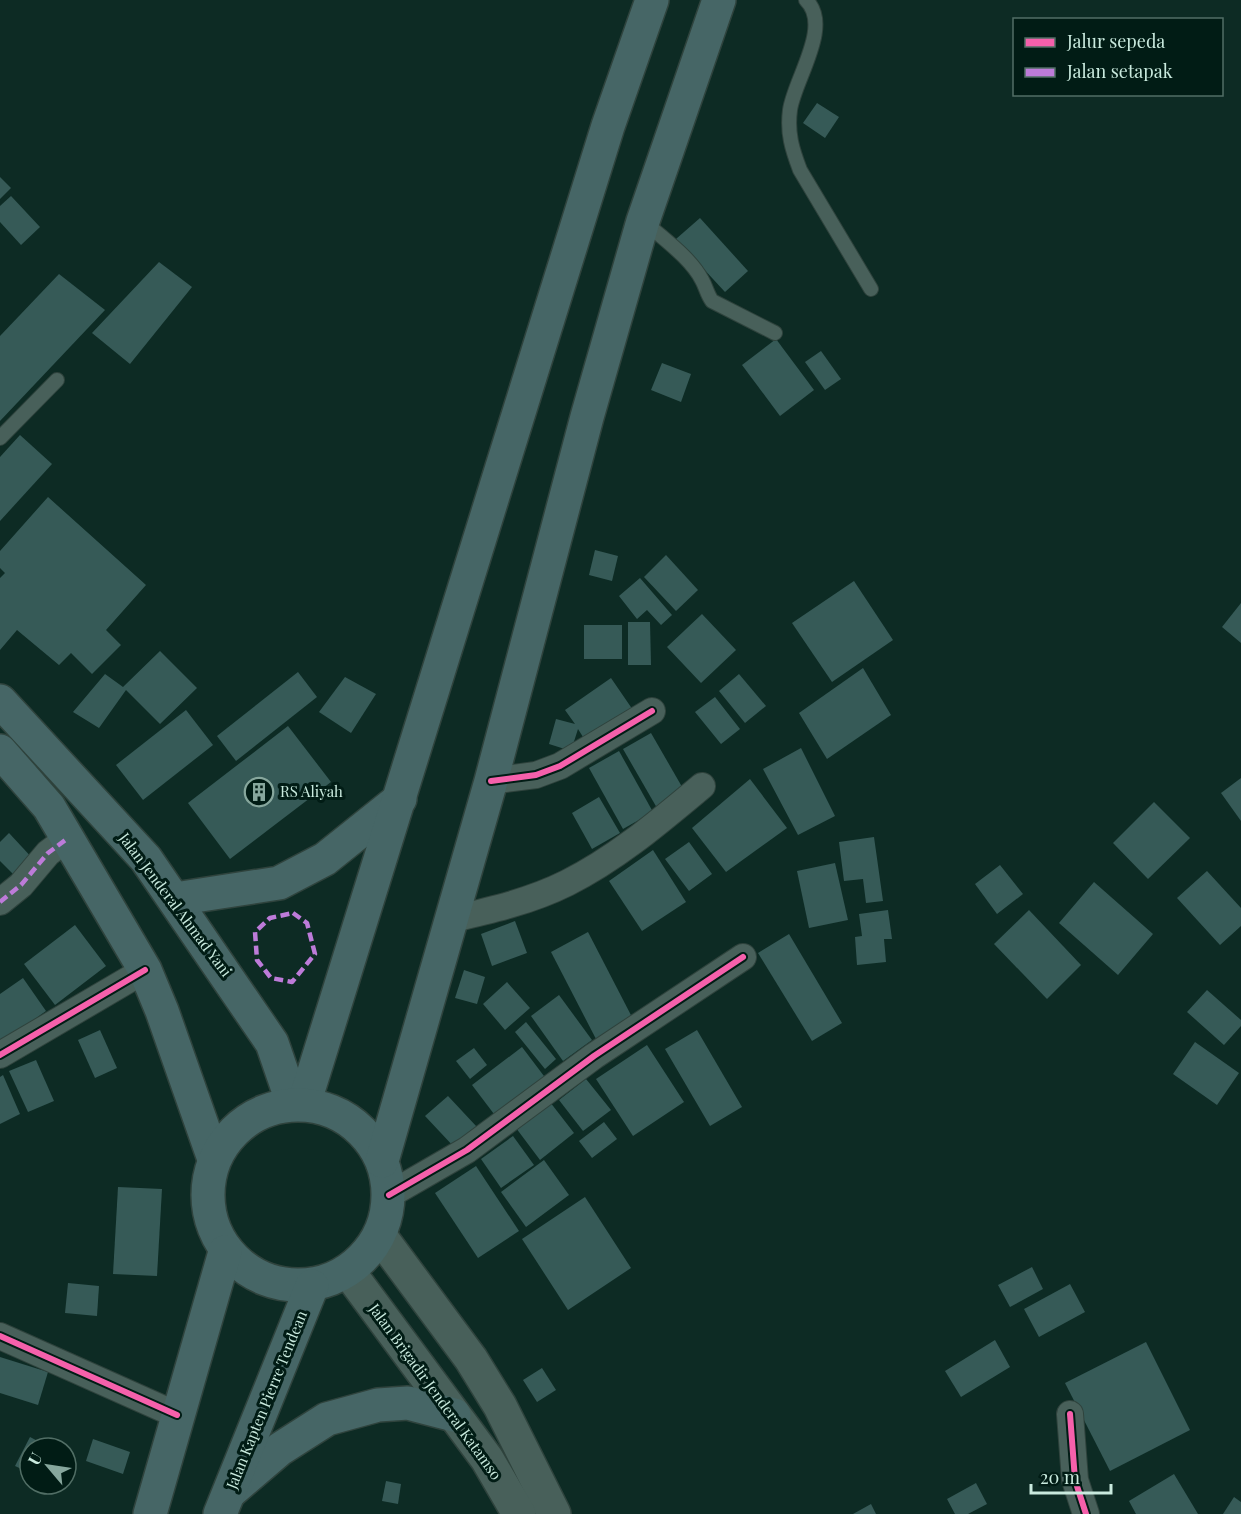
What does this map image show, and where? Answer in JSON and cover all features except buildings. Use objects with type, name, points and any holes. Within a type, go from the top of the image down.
[{"type":"highway","points":[[298,1104],[400,799],[579,218],[652,0]]},
{"type":"highway","points":[[382,1161],[453,919],[587,417],[643,220],[719,0]]},
{"type":"highway","name":"Jalan Jenderal Ahmad Yani","points":[[0,701],[102,808],[146,859],[272,1043],[298,1104]]},
{"type":"highway","points":[[0,751],[22,772],[49,807],[145,970],[162,1011],[214,1159]]},
{"type":"highway","points":[[174,899],[279,883],[325,859],[400,799]]},
{"type":"highway","points":[[298,1104],[337,1113],[364,1133],[382,1161],[389,1195],[380,1236],[348,1272],[312,1286],[264,1281],[225,1252],[207,1207],[214,1159],[227,1138],[246,1120],[268,1109],[298,1104]]},
{"type":"highway","points":[[150,1514],[225,1252]]},
{"type":"highway","name":"Jalan Kapten Pierre Tendean","points":[[226,1502],[312,1286]]},
{"type":"highway","points":[[226,1502],[280,1449],[327,1419],[378,1405],[408,1403],[454,1415]]},
{"type":"main road","points":[[380,1236],[471,1359],[500,1406],[554,1514]]},
{"type":"main road","name":"Jalan Brigadir Jenderal Katamso","points":[[348,1272],[487,1459],[519,1514]]},
{"type":"street","points":[[491,781],[536,775],[560,766],[652,711]]},
{"type":"street","points":[[453,919],[497,909],[568,882],[635,840],[702,786]]},
{"type":"street","points":[[0,902],[21,885],[48,852],[68,838]]},
{"type":"street","points":[[389,1195],[467,1150],[594,1056],[743,957]]},
{"type":"street","points":[[0,1055],[145,970]]},
{"type":"street","points":[[0,1336],[177,1415]]},
{"type":"street","points":[[1070,1414],[1075,1480],[1086,1514]]},
{"type":"lane","points":[[806,0],[814,7],[816,24],[790,107],[788,131],[792,149],[800,170],[871,289]]},
{"type":"lane","points":[[643,220],[688,262],[702,280],[706,293],[712,301],[775,333]]},
{"type":"lane","points":[[0,438],[57,380]]},
{"type":"marked path","points":[[0,902],[21,885],[48,853],[68,838]]},
{"type":"marked path","points":[[293,913],[307,923],[315,954],[292,982],[271,978],[257,960],[255,932],[270,918],[293,913]]},
{"type":"cycle path","points":[[491,781],[536,775],[560,766],[652,711]]},
{"type":"cycle path","points":[[389,1195],[467,1150],[594,1056],[743,957]]},
{"type":"cycle path","points":[[0,1055],[145,970]]},
{"type":"cycle path","points":[[0,1336],[177,1415]]},
{"type":"cycle path","points":[[1070,1414],[1075,1480],[1086,1514]]},
{"type":"place","name":"RS Aliyah","points":[[259,792]]}]
